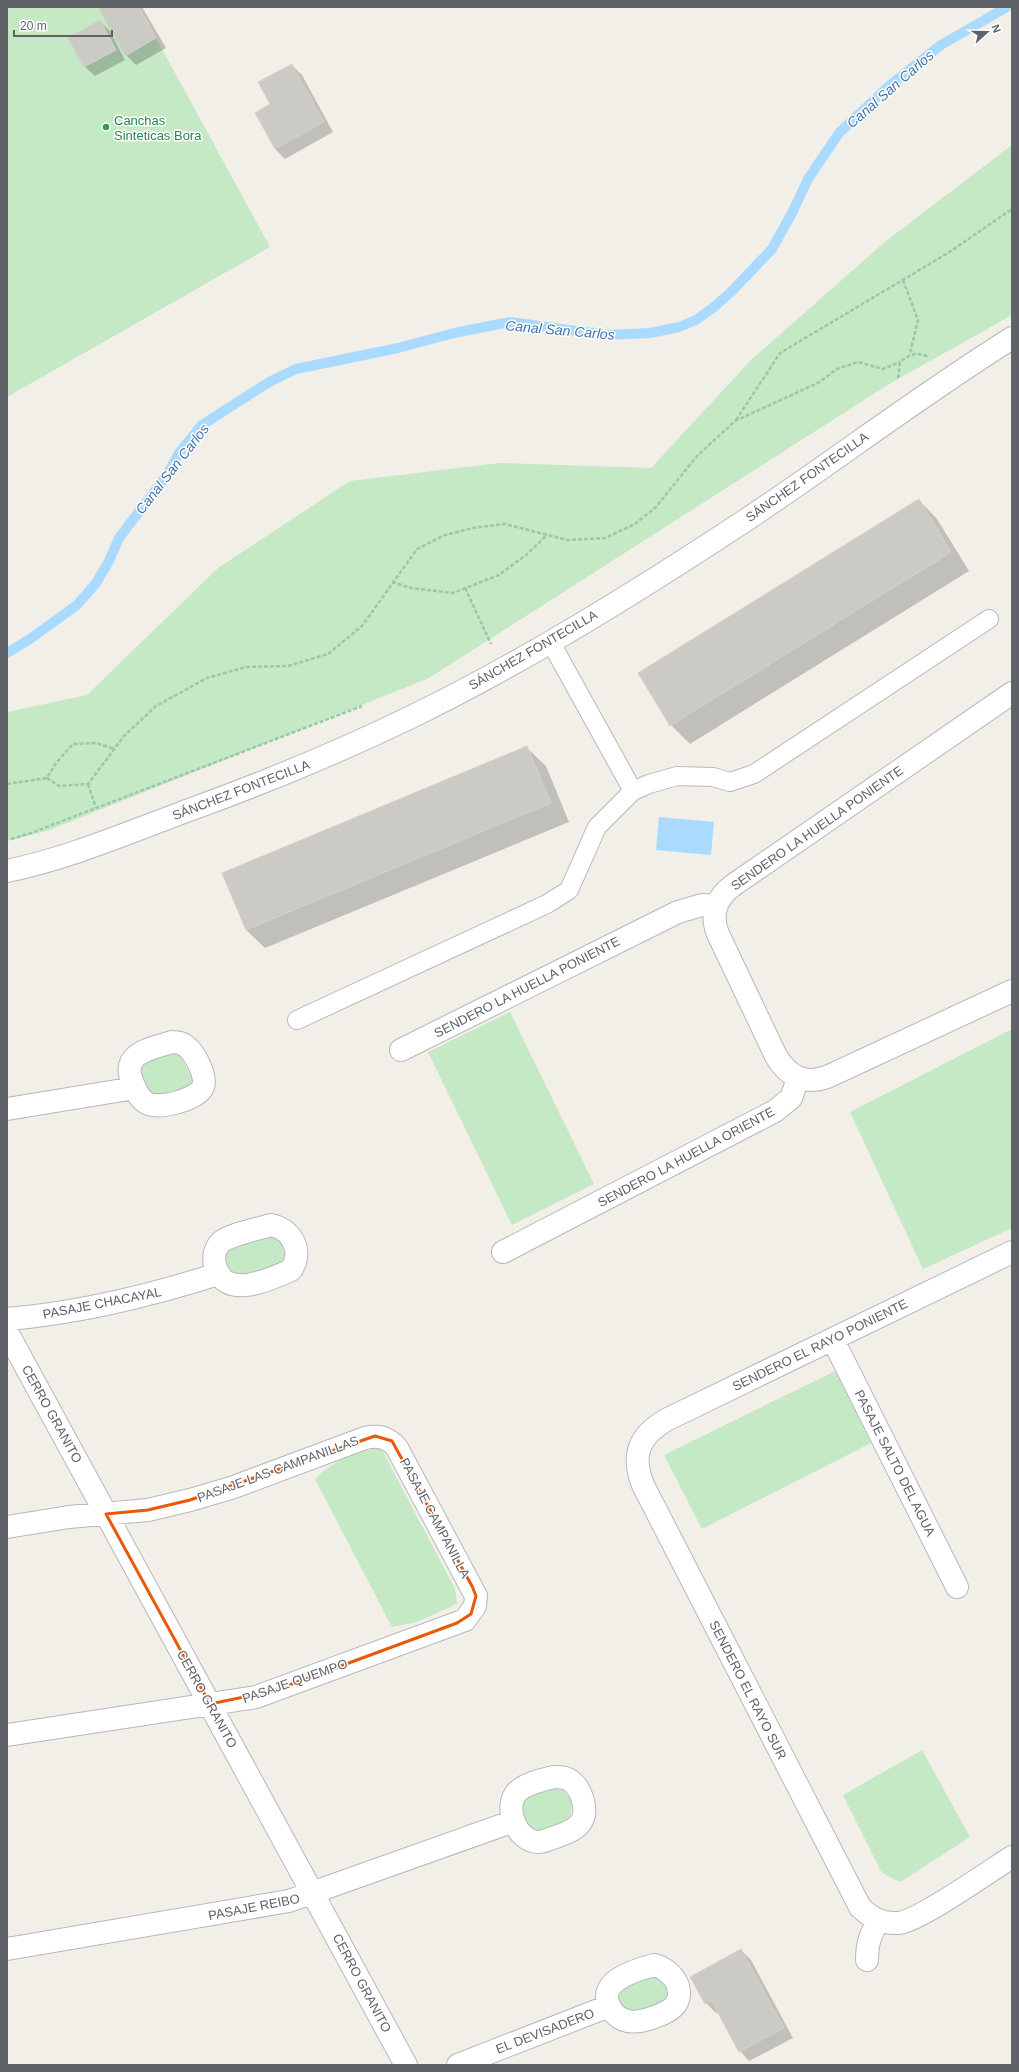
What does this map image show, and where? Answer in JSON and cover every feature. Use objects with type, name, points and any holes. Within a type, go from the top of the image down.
[{"type":"street","name":"SÁNCHEZ FONTECILLA","points":[[7,871],[67,854],[128,833],[248,788],[331,755],[425,710],[550,640],[747,519],[910,406],[1012,338]]},
{"type":"street","name":"SENDERO LA HUELLA PONIENTE","points":[[401,1050],[678,912],[702,905],[715,906],[724,892],[732,886],[1012,693]]},
{"type":"street","points":[[715,906],[714,925],[776,1056],[789,1073],[798,1079],[817,1080],[827,1077],[1012,991]]},
{"type":"street","name":"SENDERO LA HUELLA ORIENTE","points":[[503,1252],[775,1111],[791,1098],[798,1079]]},
{"type":"street","points":[[7,1109],[135,1088]]},
{"type":"street","name":"SENDERO EL RAYO PONIENTE","points":[[639,1450],[645,1437],[654,1427],[666,1420],[1012,1252]]},
{"type":"street","name":"PASAJE CHACAYAL","points":[[7,1319],[78,1311],[123,1302],[218,1274]]},
{"type":"street","name":"CERRO GRANITO","points":[[7,1332],[406,2065]]},
{"type":"street","name":"PASAJE SALTO DEL AGUA","points":[[833,1340],[957,1587]]},
{"type":"street","name":"PASAJE LAS CAMPANILLAS","points":[[7,1527],[70,1517],[148,1510],[190,1500],[231,1488],[365,1438],[375,1436],[384,1437]]},
{"type":"street","name":"PASAJE CAMPANILLA","points":[[384,1437],[392,1441],[397,1448],[450,1545],[472,1586],[476,1596],[475,1606]]},
{"type":"street","name":"SENDERO EL RAYO SUR","points":[[639,1450],[638,1474],[646,1492],[860,1907],[868,1915],[878,1921]]},
{"type":"street","name":"PASAJE QUEMPO","points":[[7,1735],[238,1701],[262,1695],[465,1620],[475,1606]]},
{"type":"street","name":"PASAJE REIBO","points":[[7,1949],[266,1907],[313,1894],[514,1821]]},
{"type":"street","points":[[866,1960],[867,1946],[871,1933],[878,1921],[900,1923],[910,1920],[1012,1857]]},
{"type":"street","name":"EL DEVISADERO","points":[[458,2065],[609,2006]]},
{"type":"lane","points":[[296,1020],[547,904],[570,890],[597,827],[633,792],[649,784],[677,776],[713,777],[730,782],[754,774],[989,619]]},
{"type":"lane","points":[[550,640],[633,792]]},
{"type":"path","points":[[7,784],[47,778],[59,786],[88,784],[124,736],[156,706],[207,678],[246,667],[288,666],[328,654],[362,626],[417,549],[445,535],[473,528],[505,524],[567,540],[606,538],[635,524],[656,507],[697,456],[736,420],[780,353],[948,253],[1012,209]]},
{"type":"path","points":[[736,420],[818,383],[837,369],[858,362],[883,369],[900,362],[910,353],[918,320],[903,280]]},
{"type":"path","points":[[910,353],[919,353],[930,358]]},
{"type":"path","points":[[898,382],[900,362]]},
{"type":"path","points":[[392,582],[411,588],[453,593],[499,576],[526,555],[548,534]]},
{"type":"path","points":[[465,588],[491,644]]},
{"type":"path","points":[[485,648],[498,640]]},
{"type":"path","points":[[7,840],[32,833],[369,704]]},
{"type":"path","points":[[47,778],[56,763],[73,744],[96,742],[114,749]]},
{"type":"path","points":[[88,784],[96,808]]},
{"type":"highlighted area","points":[[375,1436],[392,1441],[472,1586],[476,1596],[471,1614],[457,1623],[273,1691],[210,1704],[106,1514],[148,1510],[190,1500],[365,1438]]},
{"type":"green space","name":"Canchas Sinteticas Bora","points":[[7,7],[139,7],[270,247],[7,397]]},
{"type":"green space","points":[[1012,145],[1012,315],[889,384],[429,678],[47,831],[7,841],[7,712],[87,695],[218,568],[350,481],[500,463],[651,468],[751,360],[886,241]]},
{"type":"green space","points":[[510,1012],[594,1184],[512,1225],[428,1052]]},
{"type":"green space","points":[[1012,1029],[1012,1228],[923,1269],[850,1112]]},
{"type":"green space","points":[[170,1048],[179,1052],[193,1082],[188,1089],[158,1098],[144,1089],[138,1063]]},
{"type":"green space","points":[[273,1231],[284,1235],[292,1257],[286,1267],[236,1278],[221,1260],[227,1247]]},
{"type":"green space","points":[[835,1371],[871,1443],[702,1529],[664,1455]]},
{"type":"green space","points":[[381,1448],[455,1589],[457,1604],[417,1622],[392,1627],[315,1479],[329,1467],[353,1454]]},
{"type":"green space","points":[[922,1750],[970,1837],[900,1882],[882,1873],[843,1795]]},
{"type":"green space","points":[[546,1785],[561,1787],[572,1801],[570,1820],[544,1833],[528,1829],[522,1808],[524,1794]]},
{"type":"green space","points":[[659,1972],[667,1985],[667,2003],[638,2015],[616,2004],[615,1988]]},
{"type":"water","points":[[659,817],[714,822],[711,855],[656,850]]},
{"type":"building","points":[[98,7],[139,7],[156,38],[125,56]]},
{"type":"building","points":[[100,20],[116,50],[84,67],[68,38]]},
{"type":"building","points":[[292,64],[324,122],[275,149],[255,113],[270,104],[258,82]]},
{"type":"building","points":[[919,499],[951,552],[670,726],[638,673]]},
{"type":"building","points":[[527,746],[551,803],[246,930],[222,873]]},
{"type":"building","points":[[741,1949],[784,2028],[739,2052],[711,2000],[705,2004],[690,1977]]},
{"type":"waterway","name":"Canal San Carlos","points":[[7,653],[30,639],[77,605],[96,583],[108,563],[119,538],[167,475],[179,453],[202,425],[269,382],[296,369],[398,348],[454,333],[510,322],[606,335],[650,333],[679,327],[696,320],[731,292],[772,249],[793,211],[808,179],[839,133],[888,87],[941,45],[1007,7]]},
{"type":"place","name":"Canchas Sinteticas Bora","points":[[106,127]]}]
